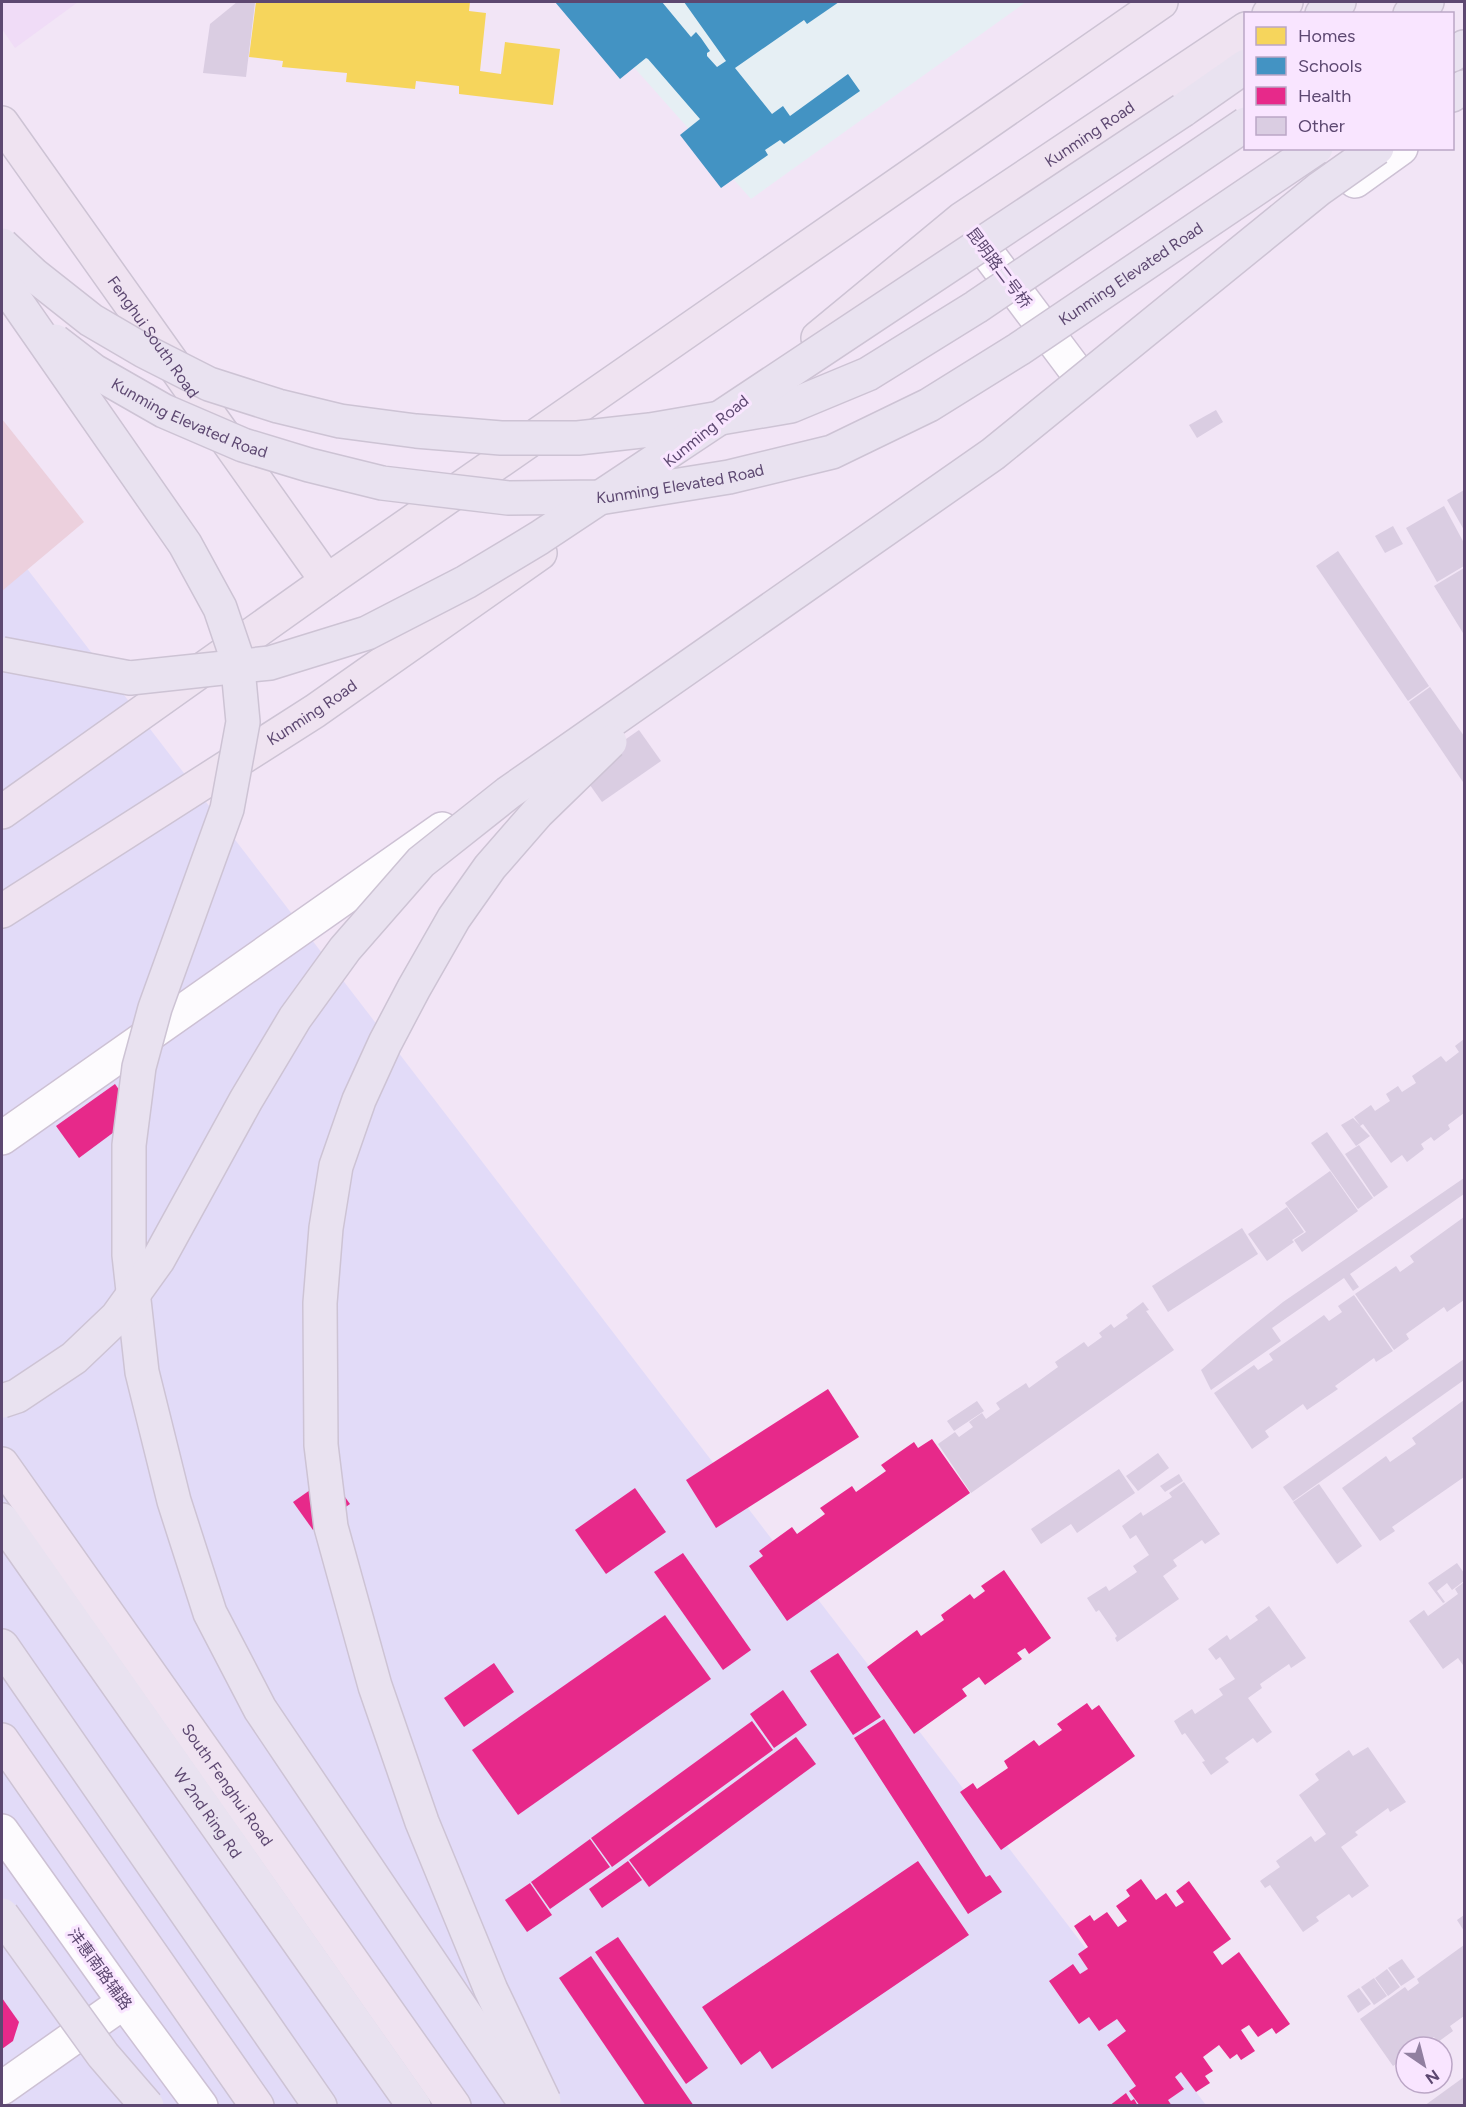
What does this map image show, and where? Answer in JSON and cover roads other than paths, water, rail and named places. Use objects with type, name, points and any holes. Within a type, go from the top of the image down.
[{"type":"highway","points":[[1325,12],[1339,2]]},
{"type":"highway","points":[[1413,12],[1427,2]]},
{"type":"highway","points":[[2,654],[130,678],[270,663],[367,633],[466,582],[539,538],[1244,67]]},
{"type":"highway","points":[[2,245],[34,275],[91,320],[144,351],[220,388],[278,406],[340,421],[416,431],[501,438],[578,438],[650,430],[791,406],[868,374],[976,307],[1244,125]]},
{"type":"highway","name":"Kunming Elevated Road","points":[[2,299],[94,371],[164,411],[243,445],[309,465],[382,483],[508,498],[605,496],[729,477],[832,452],[929,405],[1018,349],[1313,150]]},
{"type":"highway","points":[[2,1401],[16,1396],[74,1358],[117,1317],[158,1260],[246,1100],[296,1018],[345,949],[421,862],[508,793],[993,454],[1319,189],[1374,150]]},
{"type":"highway","points":[[2,281],[185,544],[220,608],[237,658],[243,722],[227,809],[155,1008],[139,1067],[129,1145],[129,1255],[142,1372],[174,1502],[210,1613],[260,1709],[528,2106]]},
{"type":"highway","points":[[546,2106],[491,1990],[422,1822],[375,1686],[331,1527],[321,1445],[320,1303],[326,1228],[336,1166],[360,1100],[404,1006],[454,918],[490,867],[538,812],[689,667]]},
{"type":"highway","name":"W 2nd Ring Rd","points":[[2,1520],[414,2106]]},
{"type":"highway","points":[[2,1646],[320,2106]]},
{"type":"highway","points":[[2,1915],[103,2055],[147,2106]]},
{"type":"main road","points":[[2,812],[754,282],[1161,2]]},
{"type":"main road","points":[[1272,12],[1286,2]]},
{"type":"main road","name":"Kunming Road","points":[[2,910],[315,711],[664,466],[962,219],[1244,30]]},
{"type":"main road","name":"Fenghui South Road","points":[[2,123],[327,581]]},
{"type":"main road","name":"South Fenghui Road","points":[[2,1464],[454,2106]]},
{"type":"main road","points":[[2,1740],[257,2106]]},
{"type":"street","points":[[2,1138],[648,684],[1398,150]]},
{"type":"street","name":"昆明路二号桥","points":[[962,219],[1079,375]]},
{"type":"street","name":"沣惠南路辅路","points":[[2,1831],[201,2106]]},
{"type":"street","points":[[2,2088],[124,2002]]}]
